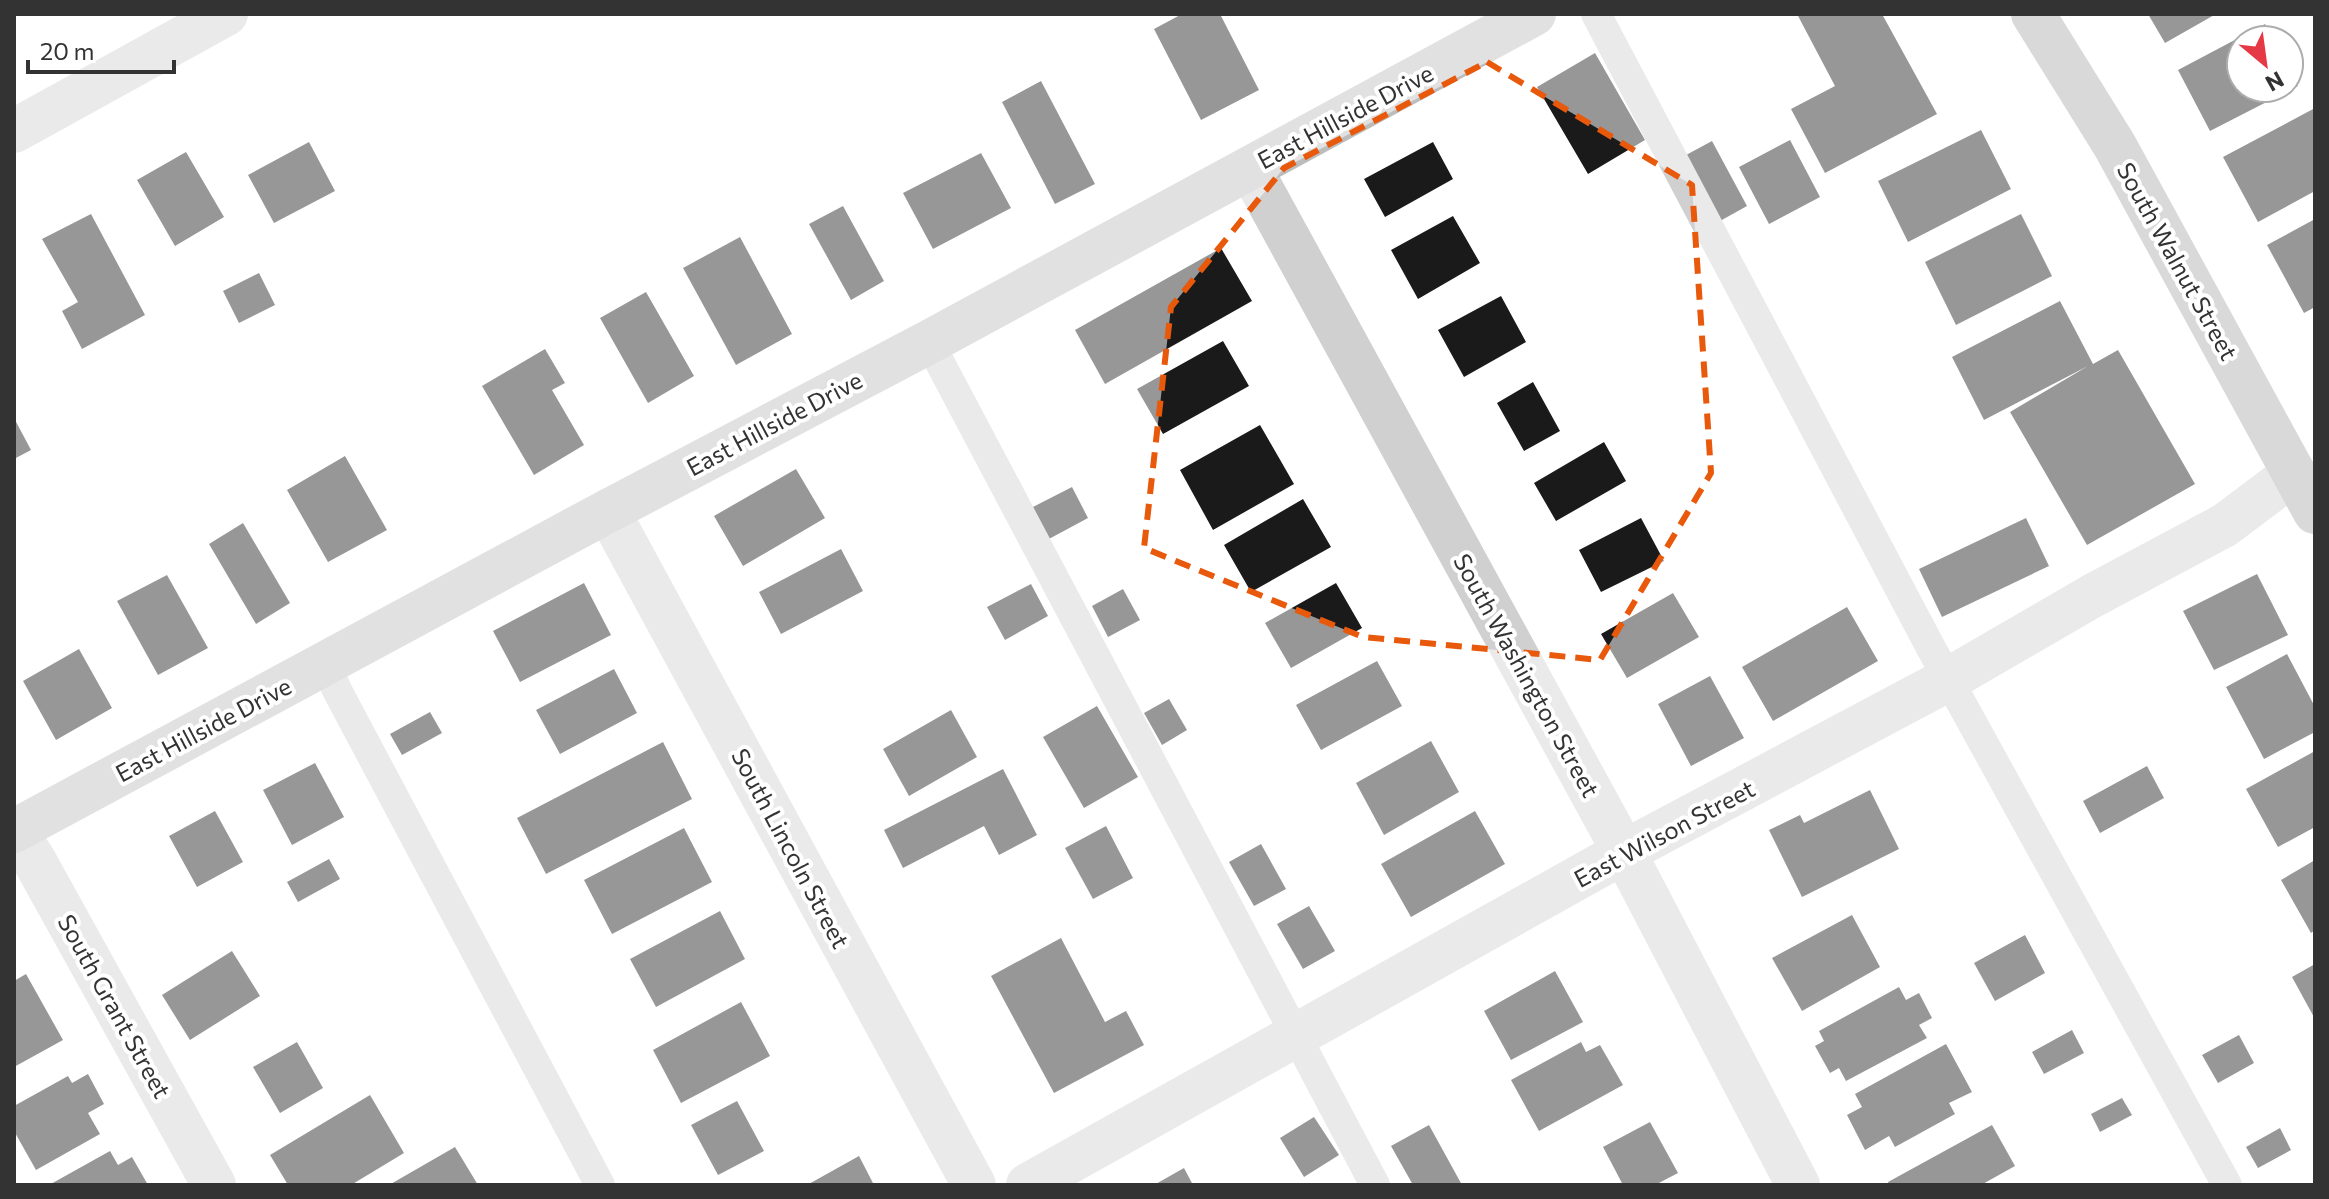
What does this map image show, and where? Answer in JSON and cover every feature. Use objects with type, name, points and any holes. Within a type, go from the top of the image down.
[{"type":"main road","name":"East Hillside Drive","points":[[14,831],[929,342],[1534,14]]},
{"type":"main road","name":"South Walnut Street","points":[[2033,14],[2115,146],[2315,512]]},
{"type":"street","points":[[14,131],[226,14]]},
{"type":"street","name":"South Washington Street","points":[[1250,168],[1624,852],[1798,1185]]},
{"type":"street","name":"East Wilson Street","points":[[1028,1185],[1624,852],[1949,679],[2092,596],[2225,525],[2294,473]]},
{"type":"street","name":"South Lincoln Street","points":[[608,511],[974,1185]]},
{"type":"street","name":"South Grant Street","points":[[14,831],[41,873],[214,1185]]},
{"type":"lane","points":[[1596,14],[1949,679],[2227,1185]]},
{"type":"lane","points":[[929,342],[1375,1185]]},
{"type":"lane","points":[[325,663],[600,1185]]},
{"type":"highlighted area","points":[[1487,62],[1692,185],[1711,473],[1600,660],[1363,637],[1144,548],[1171,307],[1284,168]]},
{"type":"building","points":[[1182,14],[1220,14],[1259,90],[1201,120],[1154,29]]},
{"type":"building","points":[[1797,14],[1882,14],[1937,114],[1825,173],[1791,109],[1835,86]]},
{"type":"building","points":[[2148,14],[2216,14],[2165,43]]},
{"type":"building","points":[[2225,45],[2225,104],[2263,104],[2210,131],[2178,70]]},
{"type":"building","points":[[1595,53],[1645,140],[1588,174],[1537,87]]},
{"type":"building","points":[[1041,81],[1095,184],[1055,204],[1002,102]]},
{"type":"building","points":[[2315,108],[2315,191],[2258,222],[2223,157]]},
{"type":"building","points":[[1981,130],[2011,189],[1908,242],[1878,181]]},
{"type":"building","points":[[1790,140],[1820,197],[1769,224],[1739,167]]},
{"type":"building","points":[[1712,141],[1747,206],[1711,226],[1675,161]]},
{"type":"building","points":[[309,142],[335,191],[274,223],[248,175]]},
{"type":"building","points":[[1433,142],[1453,179],[1385,217],[1364,179]]},
{"type":"building","points":[[186,152],[224,217],[175,246],[137,180]]},
{"type":"building","points":[[981,153],[1011,208],[933,249],[903,193]]},
{"type":"building","points":[[843,206],[884,281],[851,300],[809,224]]},
{"type":"building","points":[[91,214],[145,315],[82,349],[62,311],[78,302],[42,239]]},
{"type":"building","points":[[2021,214],[2052,276],[1956,325],[1925,262]]},
{"type":"building","points":[[1453,216],[1480,263],[1418,299],[1391,250]]},
{"type":"building","points":[[2315,219],[2315,307],[2304,313],[2267,245]]},
{"type":"building","points":[[740,237],[792,334],[736,365],[683,268]]},
{"type":"building","points":[[1221,248],[1252,301],[1105,384],[1075,330]]},
{"type":"building","points":[[259,273],[275,305],[239,323],[223,291]]},
{"type":"building","points":[[646,292],[694,376],[648,403],[600,318]]},
{"type":"building","points":[[1501,296],[1526,342],[1464,377],[1438,330]]},
{"type":"building","points":[[2060,301],[2093,364],[2118,350],[2195,484],[2087,545],[2010,412],[2088,366],[1984,420],[1952,357]]},
{"type":"building","points":[[1223,341],[1249,386],[1163,434],[1137,389]]},
{"type":"building","points":[[545,349],[565,383],[552,390],[584,445],[534,475],[482,386]]},
{"type":"building","points":[[1533,382],[1560,431],[1524,451],[1497,403]]},
{"type":"building","points":[[14,418],[31,450],[14,459]]},
{"type":"building","points":[[1260,425],[1294,484],[1213,530],[1180,470]]},
{"type":"building","points":[[1604,442],[1626,481],[1556,521],[1534,483]]},
{"type":"building","points":[[345,456],[387,530],[328,562],[287,490]]},
{"type":"building","points":[[796,469],[825,518],[743,566],[714,516]]},
{"type":"building","points":[[1072,487],[1088,518],[1047,540],[1031,508]]},
{"type":"building","points":[[1303,499],[1331,547],[1251,592],[1224,545]]},
{"type":"building","points":[[1641,518],[1664,561],[1601,592],[1579,550]]},
{"type":"building","points":[[2026,518],[2049,566],[1942,617],[1919,569]]},
{"type":"building","points":[[243,523],[290,603],[256,624],[209,544]]},
{"type":"building","points":[[841,549],[863,591],[781,634],[759,592]]},
{"type":"building","points":[[2257,574],[2288,635],[2214,670],[2183,611]]},
{"type":"building","points":[[167,575],[208,648],[158,675],[117,601]]},
{"type":"building","points":[[584,583],[611,635],[520,682],[493,631]]},
{"type":"building","points":[[1336,583],[1362,628],[1291,668],[1265,623]]},
{"type":"building","points":[[1031,584],[1048,616],[1005,640],[987,607]]},
{"type":"building","points":[[1123,589],[1140,620],[1108,637],[1092,606]]},
{"type":"building","points":[[1673,593],[1699,637],[1627,678],[1601,634]]},
{"type":"building","points":[[1847,607],[1878,661],[1773,721],[1742,667]]},
{"type":"building","points":[[79,649],[112,708],[56,740],[23,681]]},
{"type":"building","points":[[2287,654],[2315,707],[2315,732],[2264,759],[2226,687]]},
{"type":"building","points":[[1377,661],[1402,706],[1321,750],[1296,705]]},
{"type":"building","points":[[614,669],[637,713],[560,754],[536,710]]},
{"type":"building","points":[[1710,676],[1744,738],[1691,766],[1658,704]]},
{"type":"building","points":[[1169,699],[1187,730],[1162,745],[1144,713]]},
{"type":"building","points":[[1097,706],[1138,777],[1084,808],[1043,737]]},
{"type":"building","points":[[951,710],[977,757],[909,796],[883,749]]},
{"type":"building","points":[[430,712],[442,733],[402,755],[390,734]]},
{"type":"building","points":[[1431,741],[1459,792],[1384,835],[1356,783]]},
{"type":"building","points":[[663,742],[692,799],[546,874],[517,818]]},
{"type":"building","points":[[2315,751],[2315,827],[2278,847],[2246,789]]},
{"type":"building","points":[[315,763],[344,817],[292,845],[263,790]]},
{"type":"building","points":[[2147,766],[2164,798],[2100,833],[2083,801]]},
{"type":"building","points":[[1003,769],[1037,835],[999,855],[984,826],[903,868],[884,830]]},
{"type":"building","points":[[1870,790],[1899,849],[1802,897],[1769,830],[1800,815],[1804,823]]},
{"type":"building","points":[[215,811],[243,862],[197,887],[169,836]]},
{"type":"building","points":[[1475,811],[1505,864],[1411,917],[1381,864]]},
{"type":"building","points":[[1106,826],[1133,878],[1093,899],[1065,848]]},
{"type":"building","points":[[684,828],[712,882],[612,934],[584,880]]},
{"type":"building","points":[[1261,844],[1286,889],[1254,906],[1229,862]]},
{"type":"building","points":[[329,859],[340,879],[298,902],[287,882]]},
{"type":"building","points":[[2315,860],[2315,930],[2311,933],[2281,880]]},
{"type":"building","points":[[1309,906],[1335,951],[1303,969],[1277,924]]},
{"type":"building","points":[[720,911],[745,959],[656,1007],[630,959]]},
{"type":"building","points":[[1852,915],[1880,967],[1802,1011],[1772,958]]},
{"type":"building","points":[[2025,935],[2045,973],[1995,1001],[1974,963]]},
{"type":"building","points":[[1061,938],[1105,1022],[1126,1011],[1144,1045],[1054,1093],[991,976]]},
{"type":"building","points":[[232,951],[260,996],[190,1040],[162,995]]},
{"type":"building","points":[[2315,964],[2315,1019],[2292,977]]},
{"type":"building","points":[[1555,971],[1583,1022],[1511,1060],[1484,1011]]},
{"type":"building","points":[[26,974],[63,1040],[14,1067],[14,981]]},
{"type":"building","points":[[1899,987],[1906,1000],[1919,993],[1932,1018],[1919,1025],[1927,1038],[1846,1081],[1839,1068],[1830,1073],[1815,1046],[1824,1041],[1819,1031]]},
{"type":"building","points":[[741,1002],[770,1056],[681,1103],[653,1050]]},
{"type":"building","points":[[2072,1030],[2084,1053],[2044,1074],[2032,1052]]},
{"type":"building","points":[[2239,1035],[2254,1063],[2218,1083],[2202,1055]]},
{"type":"building","points":[[297,1042],[323,1088],[280,1113],[253,1067]]},
{"type":"building","points":[[1581,1042],[1586,1052],[1600,1045],[1623,1085],[1539,1131],[1511,1080]]},
{"type":"building","points":[[1946,1044],[1972,1092],[1949,1103],[1955,1114],[1895,1147],[1889,1136],[1865,1150],[1847,1115],[1862,1107],[1855,1094]]},
{"type":"building","points":[[88,1074],[104,1104],[88,1113],[100,1134],[36,1170],[14,1131],[14,1106],[68,1076],[72,1083]]},
{"type":"building","points":[[370,1095],[404,1153],[351,1185],[288,1185],[270,1155]]},
{"type":"building","points":[[2122,1098],[2132,1115],[2100,1132],[2091,1114]]},
{"type":"building","points":[[737,1101],[764,1151],[718,1175],[691,1125]]},
{"type":"building","points":[[1314,1117],[1339,1155],[1304,1177],[1280,1138]]},
{"type":"building","points":[[1650,1122],[1678,1173],[1655,1185],[1623,1185],[1603,1147]]},
{"type":"building","points":[[1429,1125],[1462,1185],[1413,1185],[1391,1146]]},
{"type":"building","points":[[1992,1125],[2015,1166],[1981,1185],[1889,1185],[1888,1182]]},
{"type":"building","points":[[2280,1128],[2291,1150],[2258,1168],[2246,1147]]},
{"type":"building","points":[[455,1147],[478,1185],[389,1185]]},
{"type":"building","points":[[110,1151],[118,1165],[132,1157],[148,1185],[49,1185]]},
{"type":"building","points":[[859,1156],[874,1185],[807,1185]]},
{"type":"building","points":[[1184,1168],[1193,1185],[1154,1185]]}]
